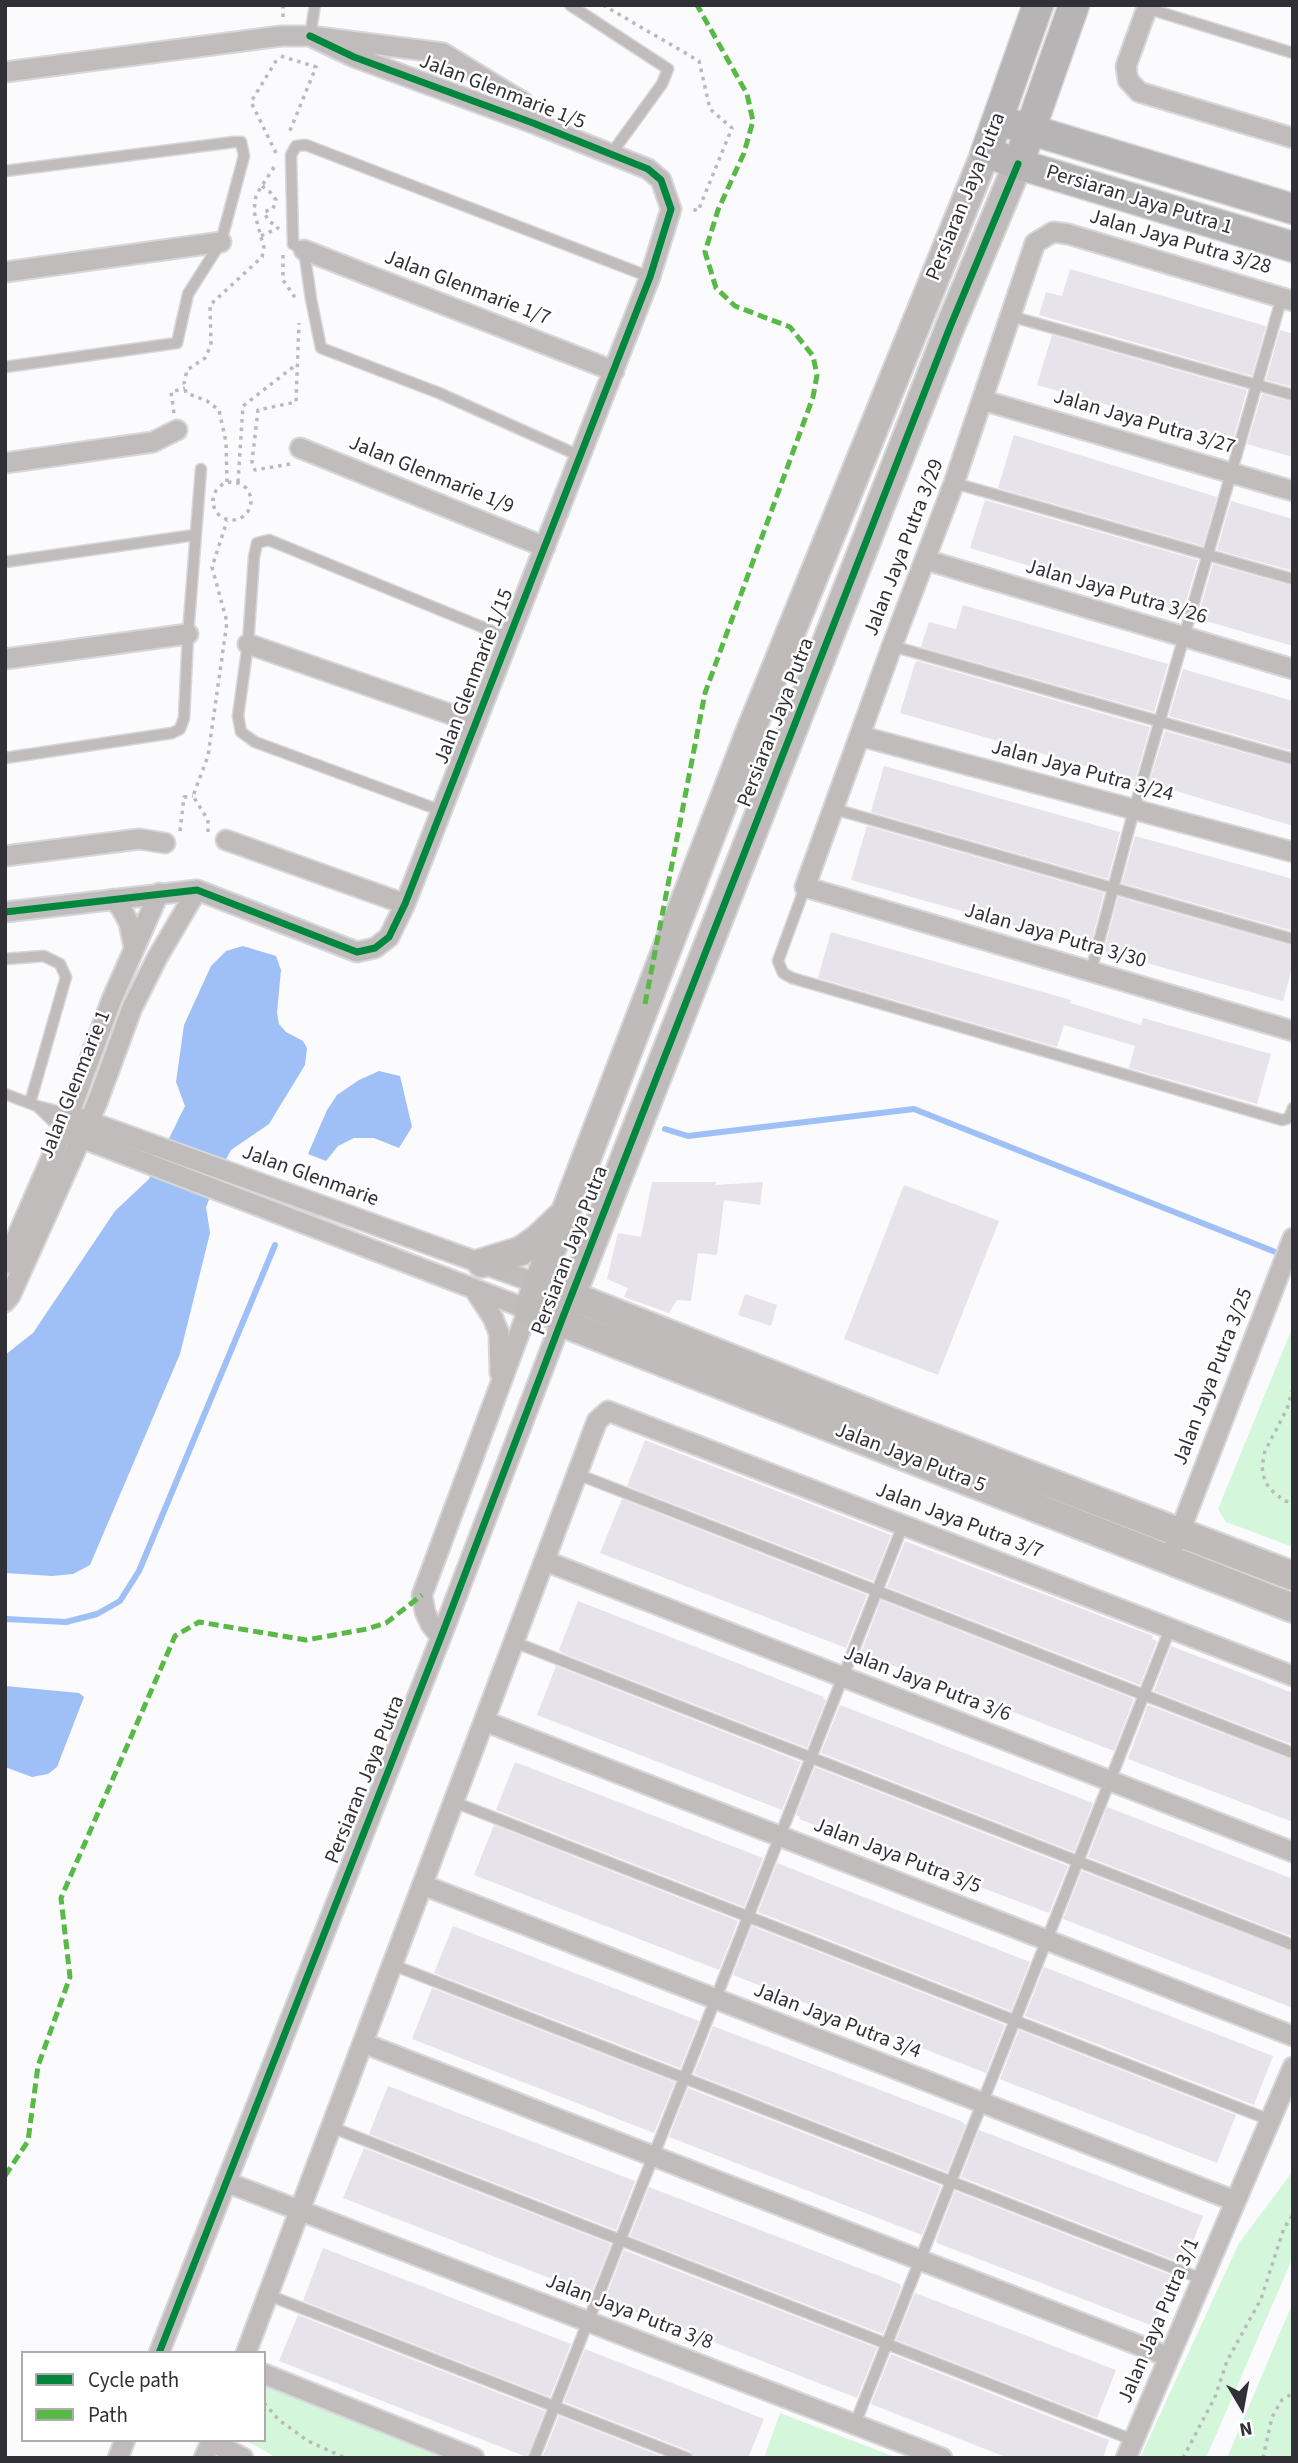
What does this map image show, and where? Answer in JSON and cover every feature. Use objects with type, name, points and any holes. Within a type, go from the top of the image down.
[{"type":"main road","name":"Persiaran Jaya Putra","points":[[986,152],[1038,5]]},
{"type":"main road","name":"Persiaran Jaya Putra","points":[[1018,164],[1074,5]]},
{"type":"main road","name":"Persiaran Jaya Putra 1","points":[[998,120],[1293,209]]},
{"type":"main road","name":"Persiaran Jaya Putra 1","points":[[986,152],[1293,247]]},
{"type":"street","points":[[1147,7],[1126,66],[1128,80],[1139,92],[1293,138]]},
{"type":"street","points":[[5,72],[281,36],[310,36]]},
{"type":"street","name":"Jalan Glenmarie 1/5","points":[[310,36],[443,53],[523,102],[533,123]]},
{"type":"street","name":"Jalan Glenmarie 1/5","points":[[310,36],[354,57],[648,169],[661,180],[670,203]]},
{"type":"street","name":"Persiaran Jaya Putra","points":[[442,1637],[431,1625],[422,1595],[563,1215],[749,734],[986,152]]},
{"type":"street","name":"Persiaran Jaya Putra","points":[[160,2351],[442,1637],[561,1322],[935,364],[1018,164]]},
{"type":"street","name":"Jalan Glenmarie 1/15","points":[[5,912],[197,890],[357,952],[375,948],[388,937],[405,904],[614,371],[650,277],[670,203]]},
{"type":"street","name":"Jalan Jaya Putra 3/28","points":[[1053,232],[1068,234],[1287,299]]},
{"type":"street","name":"Jalan Jaya Putra 3/29","points":[[805,887],[954,483],[1035,243],[1053,232]]},
{"type":"street","points":[[5,272],[220,242]]},
{"type":"street","name":"Jalan Glenmarie 1/7","points":[[304,250],[614,371]]},
{"type":"street","name":"Jalan Jaya Putra 3/27","points":[[982,400],[1293,491]]},
{"type":"street","points":[[5,463],[153,442],[177,430]]},
{"type":"street","name":"Jalan Glenmarie 1/9","points":[[300,448],[545,547]]},
{"type":"street","name":"Jalan Jaya Putra 3/26","points":[[926,560],[1293,669]]},
{"type":"street","points":[[5,659],[188,634]]},
{"type":"street","points":[[248,644],[476,723]]},
{"type":"street","name":"Jalan Jaya Putra 3/24","points":[[860,736],[1293,852]]},
{"type":"street","points":[[5,856],[139,839],[165,843]]},
{"type":"street","points":[[226,840],[405,904]]},
{"type":"street","name":"Jalan Jaya Putra 3/30","points":[[805,887],[1293,1031]]},
{"type":"street","name":"Jalan Glenmarie 1","points":[[5,1265],[157,958],[197,890]]},
{"type":"street","name":"Jalan Glenmarie 1","points":[[5,1302],[10,1296],[75,1126],[112,999],[159,893]]},
{"type":"street","points":[[113,899],[129,923],[134,949]]},
{"type":"street","points":[[112,999],[132,1008]]},
{"type":"street","name":"Jalan Glenmarie","points":[[75,1126],[151,1154],[235,1174],[478,1276],[528,1310]]},
{"type":"street","name":"Jalan Glenmarie","points":[[151,1154],[231,1195],[478,1276],[538,1283]]},
{"type":"street","points":[[500,1385],[499,1333],[478,1276],[538,1239],[563,1215]]},
{"type":"street","name":"Jalan Jaya Putra 3/25","points":[[1174,1546],[1266,1302],[1293,1238]]},
{"type":"street","name":"Jalan Jaya Putra 5","points":[[538,1283],[1174,1546],[1293,1608]]},
{"type":"street","name":"Jalan Jaya Putra 5","points":[[528,1310],[1174,1546],[1293,1576]]},
{"type":"street","name":"Jalan Jaya Putra 3/7","points":[[577,1475],[597,1421],[608,1411],[1293,1676]]},
{"type":"street","points":[[247,2351],[577,1475]]},
{"type":"street","name":"Jalan Jaya Putra 3/6","points":[[545,1561],[1293,1852]]},
{"type":"street","name":"Jalan Jaya Putra 3/5","points":[[484,1721],[1293,2035]]},
{"type":"street","name":"Jalan Jaya Putra 3/4","points":[[423,1885],[1235,2201]]},
{"type":"street","points":[[363,2043],[1169,2357]]},
{"type":"street","name":"Jalan Jaya Putra 3/1","points":[[1129,2449],[1293,2067]]},
{"type":"street","name":"Jalan Jaya Putra 3/8","points":[[226,2182],[942,2458]]},
{"type":"street","points":[[266,2375],[474,2458]]},
{"type":"street","points":[[215,2442],[243,2458]]},
{"type":"lane","points":[[310,36],[315,5]]},
{"type":"lane","points":[[570,5],[668,69],[662,84],[611,154]]},
{"type":"lane","points":[[1147,7],[1293,53]]},
{"type":"lane","points":[[5,171],[241,142],[244,156],[220,242],[188,294],[177,343],[5,366]]},
{"type":"lane","points":[[580,456],[439,393],[321,348],[304,250],[293,244],[291,155],[296,146],[306,145],[650,277]]},
{"type":"lane","points":[[1091,971],[1256,385],[1287,299]]},
{"type":"lane","points":[[1010,316],[1293,395]]},
{"type":"lane","points":[[5,758],[172,733],[180,729],[184,718],[201,469]]},
{"type":"lane","points":[[954,483],[1293,579]]},
{"type":"lane","points":[[5,562],[195,535]]},
{"type":"lane","points":[[442,811],[255,742],[241,732],[238,716],[257,543],[269,540],[509,638]]},
{"type":"lane","points":[[892,646],[1293,760]]},
{"type":"lane","points":[[834,809],[1293,939]]},
{"type":"lane","points":[[805,887],[778,961],[783,972],[792,978],[1282,1120],[1289,1118],[1293,1108]]},
{"type":"lane","points":[[5,959],[44,956],[60,964],[66,977],[33,1104]]},
{"type":"lane","points":[[5,1094],[33,1104],[75,1126]]},
{"type":"lane","points":[[33,1104],[75,1126]]},
{"type":"lane","points":[[577,1475],[1293,1754]]},
{"type":"lane","points":[[534,2458],[903,1525]]},
{"type":"lane","points":[[855,2424],[1170,1629]]},
{"type":"lane","points":[[514,1642],[1293,1945]]},
{"type":"lane","points":[[454,1802],[1270,2120]]},
{"type":"lane","points":[[393,1965],[1202,2280]]},
{"type":"lane","points":[[331,2127],[886,2343],[1129,2449]]},
{"type":"lane","points":[[268,2295],[687,2458]]},
{"type":"path","points":[[228,482],[226,442],[219,410],[207,401],[186,393],[187,370],[205,358],[211,345],[210,305],[262,257],[264,248],[254,211],[256,195],[277,162],[275,148],[251,102],[279,56],[283,5]]},
{"type":"path","points":[[603,5],[699,61],[710,109],[732,128],[698,211],[670,203]]},
{"type":"path","points":[[262,186],[275,200],[273,209],[264,212],[268,220],[283,233]]},
{"type":"path","points":[[261,236],[278,228]]},
{"type":"path","points":[[238,482],[243,405],[297,364],[296,402],[258,410],[252,462],[255,470],[294,465],[300,448]]},
{"type":"path","points":[[177,430],[170,392],[185,388]]},
{"type":"path","points":[[228,482],[238,482],[247,488],[251,498],[250,508],[237,521],[228,521],[215,511],[212,499],[217,488],[228,482]]},
{"type":"path","points":[[193,796],[208,756],[227,622],[212,567],[228,521]]},
{"type":"path","points":[[193,796],[208,821],[209,836],[226,840]]},
{"type":"path","points":[[165,843],[179,844],[184,797],[193,796]]},
{"type":"path","points":[[1293,1389],[1287,1409],[1265,1451],[1262,1468],[1265,1482],[1274,1493],[1285,1501],[1293,1502]]},
{"type":"path","points":[[1183,2458],[1214,2397],[1227,2361],[1261,2299],[1284,2228],[1293,2215]]},
{"type":"path","points":[[1263,2458],[1272,2417],[1282,2400],[1293,2393]]},
{"type":"path","points":[[266,2405],[279,2420],[308,2441],[345,2458]]},
{"type":"green space","points":[[1293,1326],[1293,1547],[1226,1522],[1218,1509]]},
{"type":"green space","points":[[1293,2171],[1293,2257],[1206,2458],[1140,2458],[1239,2243]]},
{"type":"green space","points":[[1293,2302],[1293,2458],[1227,2458]]},
{"type":"green space","points":[[266,2386],[443,2458],[277,2458],[249,2442],[266,2442]]},
{"type":"green space","points":[[780,2413],[898,2458],[764,2458]]},
{"type":"water","points":[[243,946],[276,956],[281,970],[277,1013],[279,1024],[286,1032],[303,1041],[307,1048],[305,1065],[269,1124],[231,1150],[224,1163],[206,1207],[210,1233],[180,1354],[90,1565],[73,1574],[52,1576],[5,1573],[5,1355],[33,1333],[115,1211],[149,1179],[185,1106],[176,1082],[184,1025],[211,966],[226,951]]},
{"type":"water","points":[[379,1071],[400,1076],[412,1127],[399,1148],[374,1138],[354,1138],[338,1146],[326,1161],[308,1154],[327,1110],[337,1095],[359,1080]]},
{"type":"water","points":[[5,1686],[79,1693],[84,1697],[57,1767],[48,1774],[32,1777],[5,1767]]},
{"type":"building","points":[[1070,269],[1266,326],[1252,376],[1039,315],[1046,292],[1062,296]]},
{"type":"building","points":[[1280,330],[1293,334],[1293,387],[1266,380]]},
{"type":"building","points":[[1052,335],[1247,390],[1233,440],[1037,385]]},
{"type":"building","points":[[1262,394],[1293,402],[1293,457],[1247,444]]},
{"type":"building","points":[[1014,435],[1217,497],[1203,546],[998,488]]},
{"type":"building","points":[[985,500],[1198,560],[1183,612],[970,548]]},
{"type":"building","points":[[1231,501],[1293,519],[1293,571],[1217,550]]},
{"type":"building","points":[[1213,564],[1293,586],[1293,646],[1199,619]]},
{"type":"building","points":[[963,605],[1168,664],[1154,712],[921,647],[929,622],[956,629]]},
{"type":"building","points":[[917,661],[1150,727],[1135,780],[900,713]]},
{"type":"building","points":[[1183,669],[1293,701],[1293,751],[1169,716]]},
{"type":"building","points":[[1165,731],[1293,766],[1293,826],[1149,783]]},
{"type":"building","points":[[884,766],[1120,832],[1108,879],[871,812]]},
{"type":"building","points":[[867,826],[1104,893],[1090,947],[851,880]]},
{"type":"building","points":[[1135,836],[1293,879],[1293,931],[1122,883]]},
{"type":"building","points":[[1118,897],[1293,946],[1293,965],[1283,1001],[1104,951]]},
{"type":"building","points":[[831,932],[1071,1000],[1070,1003],[1141,1025],[1143,1018],[1271,1054],[1257,1104],[1129,1068],[1135,1046],[1064,1025],[1057,1047],[818,978]]},
{"type":"building","points":[[652,1182],[716,1182],[715,1185],[763,1182],[760,1205],[724,1200],[717,1255],[698,1253],[691,1301],[677,1300],[669,1313],[624,1297],[628,1288],[607,1279],[618,1233],[641,1237]]},
{"type":"building","points":[[904,1185],[999,1221],[938,1375],[844,1339]]},
{"type":"building","points":[[745,1294],[777,1305],[771,1326],[738,1315]]},
{"type":"building","points":[[645,1440],[891,1535],[873,1581],[627,1486]]},
{"type":"building","points":[[622,1499],[867,1595],[846,1648],[600,1553]]},
{"type":"building","points":[[905,1541],[1153,1636],[1152,1639],[1157,1641],[1140,1685],[887,1587]]},
{"type":"building","points":[[881,1600],[1134,1699],[1114,1751],[861,1653]]},
{"type":"building","points":[[578,1601],[824,1697],[826,1700],[807,1748],[562,1653],[559,1650]]},
{"type":"building","points":[[1171,1646],[1293,1693],[1293,1745],[1154,1691]]},
{"type":"building","points":[[556,1666],[801,1762],[782,1810],[537,1715]]},
{"type":"building","points":[[840,1705],[1093,1803],[1074,1852],[821,1753]]},
{"type":"building","points":[[1148,1705],[1293,1760],[1293,1822],[1128,1759]]},
{"type":"building","points":[[515,1762],[763,1858],[744,1907],[496,1810]]},
{"type":"building","points":[[815,1767],[1068,1866],[1049,1913],[799,1819],[796,1815]]},
{"type":"building","points":[[1107,1807],[1293,1879],[1293,1937],[1088,1857]]},
{"type":"building","points":[[494,1825],[738,1921],[719,1970],[474,1875]]},
{"type":"building","points":[[777,1863],[1030,1962],[1011,2011],[758,1912]]},
{"type":"building","points":[[1082,1871],[1293,1952],[1293,2008],[1063,1919]]},
{"type":"building","points":[[453,1926],[699,2021],[680,2068],[434,1973]]},
{"type":"building","points":[[752,1926],[1005,2025],[986,2073],[733,1975]]},
{"type":"building","points":[[1044,1967],[1273,2056],[1254,2105],[1025,2016]]},
{"type":"building","points":[[432,1988],[675,2082],[654,2133],[412,2039]]},
{"type":"building","points":[[713,2026],[961,2121],[966,2125],[947,2172],[694,2074]]},
{"type":"building","points":[[1019,2030],[1236,2115],[1217,2163],[1000,2079]]},
{"type":"building","points":[[388,2086],[635,2181],[616,2230],[369,2134]]},
{"type":"building","points":[[688,2088],[941,2186],[922,2235],[669,2137]]},
{"type":"building","points":[[979,2130],[1203,2216],[1184,2264],[961,2177]]},
{"type":"building","points":[[364,2148],[611,2244],[591,2294],[343,2198]]},
{"type":"building","points":[[649,2187],[900,2284],[883,2334],[630,2236]]},
{"type":"building","points":[[955,2191],[1173,2276],[1153,2326],[937,2243]]},
{"type":"building","points":[[323,2248],[571,2344],[550,2397],[303,2301]]},
{"type":"building","points":[[624,2250],[877,2348],[857,2398],[608,2301],[605,2299]]},
{"type":"building","points":[[915,2293],[1116,2370],[1097,2418],[896,2340]]},
{"type":"building","points":[[298,2315],[545,2411],[527,2457],[279,2361]]},
{"type":"building","points":[[585,2349],[764,2419],[748,2458],[694,2458],[690,2451],[564,2402]]},
{"type":"building","points":[[891,2354],[1109,2440],[1103,2458],[1008,2458],[871,2404]]},
{"type":"building","points":[[559,2416],[666,2458],[542,2458]]},
{"type":"waterway","points":[[665,1129],[688,1136],[914,1109],[1283,1255]]},
{"type":"waterway","points":[[5,1619],[66,1622],[97,1614],[120,1601],[139,1571],[275,1245]]},
{"type":"marked path","points":[[645,1004],[705,693],[813,397],[817,375],[813,356],[790,327],[735,306],[716,288],[705,252],[718,210],[744,153],[753,121],[747,94],[697,5]]},
{"type":"marked path","points":[[5,2176],[28,2141],[38,2066],[70,1977],[61,1898],[175,1636],[199,1622],[306,1640],[386,1623],[422,1595]]},
{"type":"cycle path","points":[[5,912],[197,890],[357,952],[375,948],[389,937],[405,904],[650,277],[671,209],[661,180],[648,169],[354,57],[310,36]]},
{"type":"cycle path","points":[[160,2351],[441,1637],[561,1322],[950,327],[1018,164]]}]
